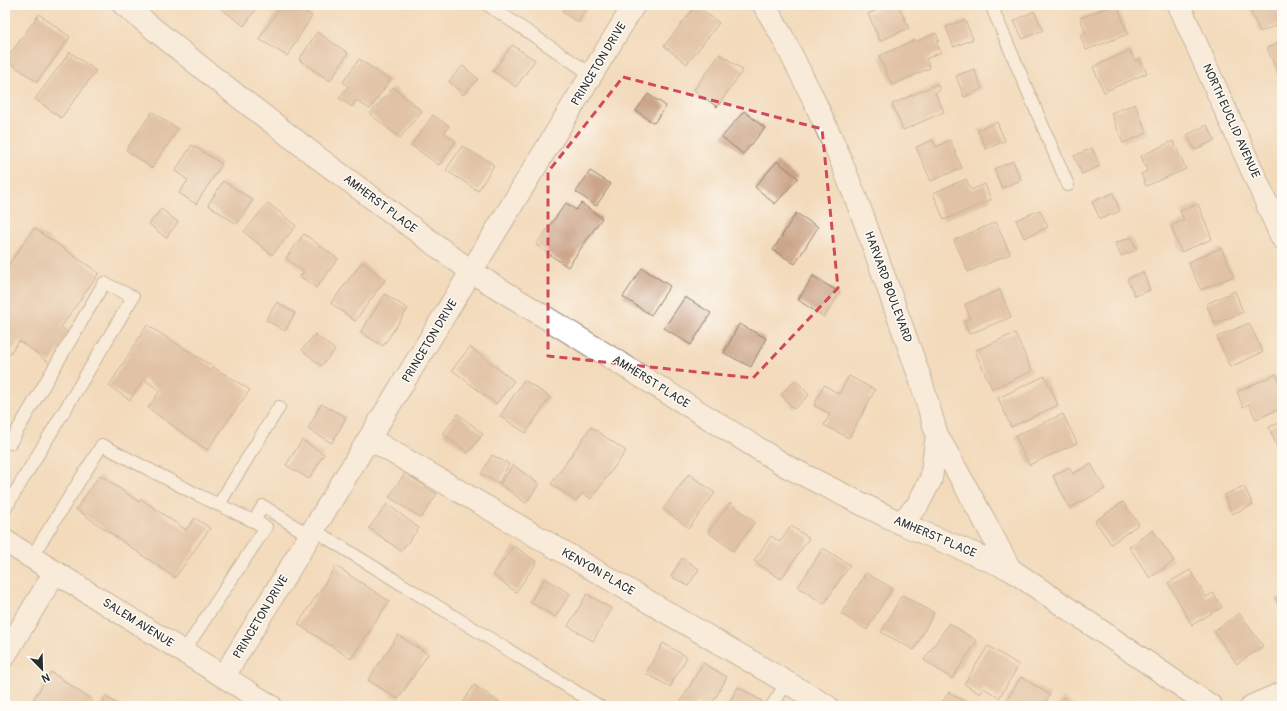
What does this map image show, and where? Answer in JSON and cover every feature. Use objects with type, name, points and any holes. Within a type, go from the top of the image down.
[{"type":"street","name":"AMHERST PLACE","points":[[124,5],[317,157],[472,272],[788,467],[900,523],[1010,569],[1211,706]]},
{"type":"street","name":"PRINCETON DRIVE","points":[[224,676],[634,5]]},
{"type":"street","name":"HARVARD BOULEVARD","points":[[764,5],[782,36],[808,87],[838,153],[863,217],[920,378],[936,435],[1010,569]]},
{"type":"street","name":"NORTH EUCLID AVENUE","points":[[1179,5],[1282,238]]},
{"type":"street","points":[[900,523],[917,506],[931,479],[936,435]]},
{"type":"street","name":"KENYON PLACE","points":[[370,439],[827,706]]},
{"type":"street","name":"SALEM AVENUE","points":[[5,541],[271,706]]},
{"type":"street","points":[[5,655],[55,572]]},
{"type":"street","points":[[1252,706],[1282,693]]},
{"type":"lane","points":[[488,5],[592,75]]},
{"type":"lane","points":[[990,5],[1068,185]]},
{"type":"lane","points":[[5,509],[133,297],[104,283],[10,443]]},
{"type":"lane","points":[[219,504],[279,407]]},
{"type":"lane","points":[[32,558],[102,445],[266,527],[184,651]]},
{"type":"lane","points":[[254,521],[263,506],[312,533],[600,706]]},
{"type":"lane","points":[[772,706],[787,682]]},
{"type":"highlighted area","points":[[623,77],[822,129],[838,288],[753,378],[548,356],[548,172]]},
{"type":"building","points":[[221,5],[259,5],[244,26],[219,7]]},
{"type":"building","points":[[281,5],[295,5],[312,16],[287,56],[259,39]]},
{"type":"building","points":[[567,5],[589,6],[578,22],[562,12]]},
{"type":"building","points":[[696,5],[719,23],[687,64],[664,46]]},
{"type":"building","points":[[887,5],[898,5],[909,28],[880,41],[868,14]]},
{"type":"building","points":[[1117,5],[1128,34],[1086,50],[1080,35],[1086,33],[1080,18]]},
{"type":"building","points":[[1248,5],[1282,5],[1282,23],[1260,32]]},
{"type":"building","points":[[1034,11],[1043,30],[1023,39],[1014,21]]},
{"type":"building","points":[[39,14],[70,37],[37,82],[6,60]]},
{"type":"building","points":[[965,20],[973,39],[954,47],[946,27]]},
{"type":"building","points":[[317,32],[348,53],[330,81],[299,60]]},
{"type":"building","points":[[936,33],[939,41],[936,42],[941,52],[926,59],[930,68],[892,85],[879,56],[915,40],[916,42]]},
{"type":"building","points":[[1282,42],[1282,75],[1279,76],[1267,48]]},
{"type":"building","points":[[512,45],[535,60],[516,87],[493,71]]},
{"type":"building","points":[[1130,50],[1135,61],[1140,59],[1147,73],[1104,92],[1093,67]]},
{"type":"building","points":[[70,52],[96,71],[61,118],[35,99]]},
{"type":"building","points":[[720,54],[743,70],[717,107],[694,90]]},
{"type":"building","points":[[359,59],[390,80],[370,109],[356,100],[352,107],[339,98],[348,86],[343,82]]},
{"type":"building","points":[[463,66],[478,79],[463,95],[449,81]]},
{"type":"building","points":[[974,69],[982,89],[964,97],[956,76]]},
{"type":"building","points":[[937,84],[940,90],[935,93],[944,112],[903,130],[892,104]]},
{"type":"building","points":[[393,87],[422,111],[400,138],[370,114]]},
{"type":"building","points":[[648,94],[666,106],[654,123],[636,111]]},
{"type":"building","points":[[1135,104],[1147,133],[1123,143],[1111,113]]},
{"type":"building","points":[[744,111],[765,128],[743,154],[722,137]]},
{"type":"building","points":[[152,112],[178,129],[152,168],[126,150]]},
{"type":"building","points":[[433,115],[449,126],[444,133],[456,141],[439,165],[411,145]]},
{"type":"building","points":[[997,122],[1005,141],[986,149],[978,130]]},
{"type":"building","points":[[1207,125],[1215,140],[1195,150],[1187,135]]},
{"type":"building","points":[[933,140],[936,147],[950,140],[962,168],[931,181],[916,147]]},
{"type":"building","points":[[1173,141],[1186,169],[1146,186],[1141,174],[1147,171],[1141,156]]},
{"type":"building","points":[[192,145],[222,164],[196,204],[179,193],[188,180],[175,171]]},
{"type":"building","points":[[462,146],[494,165],[478,191],[446,170]]},
{"type":"building","points":[[1092,148],[1100,166],[1082,174],[1074,156]]},
{"type":"building","points":[[777,161],[798,178],[775,204],[755,187]]},
{"type":"building","points":[[1013,161],[1021,180],[1002,188],[994,169]]},
{"type":"building","points":[[590,171],[611,184],[596,206],[576,192]]},
{"type":"building","points":[[966,179],[971,190],[985,184],[991,200],[944,220],[933,193]]},
{"type":"building","points":[[223,181],[253,200],[237,224],[208,205]]},
{"type":"building","points":[[1113,193],[1120,211],[1100,219],[1092,202]]},
{"type":"building","points":[[268,203],[296,226],[272,255],[244,232]]},
{"type":"building","points":[[566,203],[576,210],[581,203],[602,218],[568,267],[536,245]]},
{"type":"building","points":[[1198,204],[1212,239],[1181,252],[1171,226],[1184,220],[1180,211]]},
{"type":"building","points":[[161,209],[178,222],[166,238],[149,224]]},
{"type":"building","points":[[1040,210],[1048,227],[1024,238],[1016,220]]},
{"type":"building","points":[[796,213],[818,227],[795,264],[773,250]]},
{"type":"building","points":[[996,222],[1010,254],[968,272],[954,240]]},
{"type":"building","points":[[34,228],[99,273],[61,327],[70,334],[50,363],[19,341],[5,360],[5,298],[7,295],[5,293],[5,270]]},
{"type":"building","points":[[304,234],[338,259],[316,288],[300,276],[304,272],[286,258]]},
{"type":"building","points":[[1131,237],[1137,250],[1121,256],[1115,243]]},
{"type":"building","points":[[1221,248],[1234,276],[1201,290],[1188,262]]},
{"type":"building","points":[[362,262],[385,280],[355,321],[331,303]]},
{"type":"building","points":[[642,268],[670,286],[651,315],[623,297]]},
{"type":"building","points":[[1143,272],[1150,290],[1135,296],[1127,279]]},
{"type":"building","points":[[813,276],[840,293],[824,317],[798,300]]},
{"type":"building","points":[[1000,290],[1011,317],[969,334],[964,321],[970,318],[965,304]]},
{"type":"building","points":[[1235,291],[1243,312],[1215,324],[1206,304]]},
{"type":"building","points":[[385,294],[408,309],[383,346],[361,332]]},
{"type":"building","points":[[685,297],[711,313],[691,345],[664,328]]},
{"type":"building","points":[[277,302],[295,313],[285,331],[266,320]]},
{"type":"building","points":[[1249,323],[1263,352],[1230,367],[1217,337]]},
{"type":"building","points":[[739,324],[766,338],[751,367],[724,353]]},
{"type":"building","points":[[147,325],[250,390],[207,450],[148,408],[160,391],[144,379],[130,400],[109,386]]},
{"type":"building","points":[[1015,333],[1032,371],[992,389],[975,351]]},
{"type":"building","points":[[315,334],[335,350],[321,366],[302,350]]},
{"type":"building","points":[[470,347],[514,381],[496,404],[452,370]]},
{"type":"building","points":[[1276,374],[1282,389],[1282,408],[1256,419],[1249,404],[1243,407],[1237,392]]},
{"type":"building","points":[[849,376],[875,390],[849,438],[824,425],[830,414],[814,405],[824,385],[839,394]]},
{"type":"building","points":[[1045,376],[1058,405],[1011,427],[998,398]]},
{"type":"building","points":[[524,380],[550,397],[526,433],[500,416]]},
{"type":"building","points":[[796,380],[809,395],[794,409],[781,394]]},
{"type":"building","points":[[321,404],[346,417],[332,443],[308,429]]},
{"type":"building","points":[[458,414],[483,434],[468,453],[443,434]]},
{"type":"building","points":[[1063,414],[1077,443],[1029,465],[1015,436]]},
{"type":"building","points":[[1282,422],[1282,456],[1281,457],[1269,427]]},
{"type":"building","points":[[591,427],[626,451],[591,499],[582,493],[576,501],[551,484]]},
{"type":"building","points":[[302,440],[324,454],[309,479],[286,465]]},
{"type":"building","points":[[492,455],[509,464],[499,483],[481,474]]},
{"type":"building","points":[[1091,464],[1105,489],[1070,508],[1053,476],[1069,467],[1073,474]]},
{"type":"building","points":[[513,465],[539,484],[526,503],[500,484]]},
{"type":"building","points":[[405,473],[437,494],[421,518],[389,497]]},
{"type":"building","points":[[689,474],[715,493],[689,528],[663,509]]},
{"type":"building","points":[[100,475],[139,502],[141,499],[186,530],[195,518],[210,528],[175,578],[76,509]]},
{"type":"building","points":[[1244,486],[1253,505],[1232,514],[1224,495]]},
{"type":"building","points":[[1123,502],[1139,524],[1111,544],[1095,521]]},
{"type":"building","points":[[730,503],[755,522],[733,551],[708,532]]},
{"type":"building","points":[[387,504],[419,528],[401,551],[369,528]]},
{"type":"building","points":[[791,526],[809,538],[781,579],[754,561],[771,536],[780,542]]},
{"type":"building","points":[[1153,530],[1174,561],[1150,578],[1129,547]]},
{"type":"building","points":[[514,546],[537,562],[516,592],[493,575]]},
{"type":"building","points":[[823,548],[850,565],[824,604],[798,587]]},
{"type":"building","points":[[682,558],[699,569],[688,586],[671,576]]},
{"type":"building","points":[[336,566],[389,601],[351,659],[298,624]]},
{"type":"building","points":[[1190,570],[1206,597],[1213,593],[1222,607],[1192,625],[1168,583]]},
{"type":"building","points":[[866,573],[892,588],[867,630],[841,614]]},
{"type":"building","points":[[545,578],[570,594],[555,617],[530,602]]},
{"type":"building","points":[[587,594],[612,609],[593,641],[568,626]]},
{"type":"building","points":[[902,595],[934,613],[914,650],[881,632]]},
{"type":"building","points":[[1282,595],[1282,613],[1275,598]]},
{"type":"building","points":[[1239,613],[1263,646],[1237,664],[1214,631]]},
{"type":"building","points":[[949,623],[977,641],[952,679],[924,660]]},
{"type":"building","points":[[398,635],[428,654],[398,699],[368,680]]},
{"type":"building","points":[[663,643],[687,657],[670,687],[646,673]]},
{"type":"building","points":[[988,646],[1019,665],[999,698],[984,688],[980,694],[964,684]]},
{"type":"building","points":[[703,663],[727,677],[711,706],[704,706],[697,702],[695,706],[678,706]]},
{"type":"building","points":[[51,672],[92,700],[88,706],[29,706]]},
{"type":"building","points":[[1021,677],[1050,695],[1043,706],[1003,706]]},
{"type":"building","points":[[474,685],[502,704],[501,706],[461,706]]},
{"type":"building","points":[[738,687],[762,701],[759,706],[727,706]]},
{"type":"building","points":[[949,692],[967,703],[965,706],[940,706]]},
{"type":"building","points":[[106,697],[121,706],[100,706]]},
{"type":"building","points":[[1063,697],[1074,706],[1056,706]]}]
